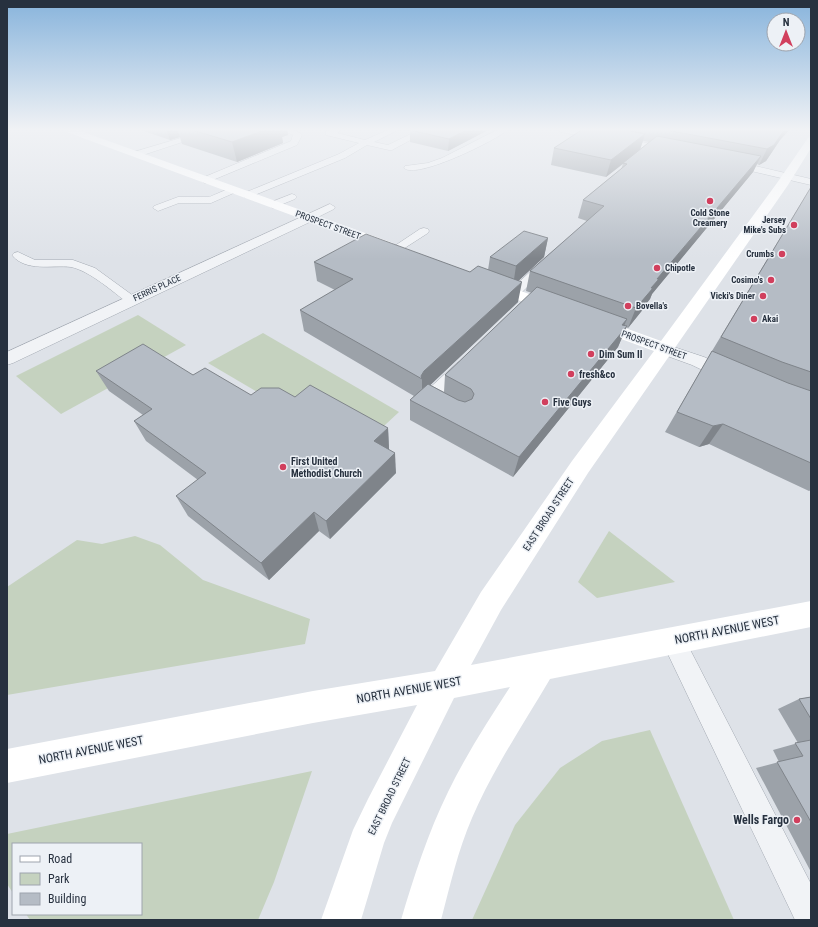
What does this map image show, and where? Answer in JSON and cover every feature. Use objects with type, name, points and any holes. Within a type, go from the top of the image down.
[{"type":"street","name":"PROSPECT STREET","points":[[184,172],[410,255]]},
{"type":"street","points":[[771,172],[811,182]]},
{"type":"street","name":"EAST BROAD STREET","points":[[341,920],[366,843],[380,811],[444,685],[491,601],[580,467],[790,172]]},
{"type":"street","name":"FERRIS PLACE","points":[[7,359],[308,218]]},
{"type":"street","points":[[477,280],[565,312]]},
{"type":"street","name":"PROSPECT STREET","points":[[586,320],[698,361],[745,383]]},
{"type":"street","name":"NORTH AVENUE WEST","points":[[7,766],[313,707],[444,685],[811,614]]},
{"type":"street","points":[[421,920],[439,856],[460,806],[478,770],[540,666]]},
{"type":"lane","points":[[205,180],[224,172]]},
{"type":"lane","points":[[246,195],[302,172]]},
{"type":"lane","points":[[158,208],[178,200],[211,200],[233,190]]},
{"type":"lane","points":[[273,205],[292,197]]},
{"type":"lane","points":[[308,218],[330,207]]},
{"type":"lane","points":[[396,249],[424,231]]},
{"type":"lane","points":[[18,255],[33,263],[73,264],[91,271],[133,300]]},
{"type":"lane","points":[[514,293],[553,257]]},
{"type":"lane","points":[[519,310],[530,300]]},
{"type":"lane","points":[[456,411],[430,397],[475,354]]},
{"type":"lane","points":[[673,640],[811,918]]},
{"type":"green space","points":[[138,315],[186,345],[61,414],[16,376]]},
{"type":"green space","points":[[263,333],[399,412],[371,438],[300,417],[208,363]]},
{"type":"green space","points":[[609,531],[675,582],[597,598],[578,582]]},
{"type":"green space","points":[[135,536],[160,545],[203,580],[310,619],[305,644],[7,695],[7,587],[77,540],[102,544]]},
{"type":"green space","points":[[650,730],[734,920],[472,920],[515,825],[560,768],[602,741]]},
{"type":"green space","points":[[312,771],[274,882],[258,920],[30,920],[27,915],[142,915],[142,843],[12,843],[12,892],[7,884],[7,834]]},
{"type":"building","points":[[617,172],[747,172],[657,279],[659,279],[651,288],[653,288],[636,308],[530,271],[604,206],[583,200]]},
{"type":"building","points":[[811,187],[811,372],[721,337]]},
{"type":"building","points":[[524,231],[548,238],[516,266],[490,257]]},
{"type":"building","points":[[366,234],[470,272],[478,266],[522,282],[424,371],[421,376],[422,379],[300,310],[353,279],[314,262]]},
{"type":"building","points":[[537,287],[627,319],[622,325],[627,326],[519,457],[410,400],[428,384],[458,400],[465,402],[472,399],[474,394],[471,389],[445,375]]},
{"type":"building","name":"First United Methodist Church","points":[[143,344],[193,375],[205,368],[251,395],[261,388],[279,388],[295,397],[310,385],[388,428],[374,441],[395,453],[326,521],[314,512],[261,563],[176,496],[206,473],[134,421],[152,409],[96,371]]},
{"type":"building","points":[[712,351],[811,391],[811,463],[723,424],[713,426],[677,412]]},
{"type":"building","points":[[811,697],[811,719],[799,699]]},
{"type":"building","points":[[811,740],[811,822],[777,762],[803,756],[795,743]]},
{"type":"place","name":"Cold Stone Creamery","points":[[710,201]]},
{"type":"place","name":"Jersey Mike's Subs","points":[[794,225]]},
{"type":"place","name":"Crumbs","points":[[782,254]]},
{"type":"place","name":"Chipotle","points":[[657,268]]},
{"type":"place","name":"Cosimo's","points":[[771,280]]},
{"type":"place","name":"Vicki's Diner","points":[[763,296]]},
{"type":"place","name":"Bovella's","points":[[628,306]]},
{"type":"place","name":"Akai","points":[[754,319]]},
{"type":"place","name":"Dim Sum II","points":[[591,354]]},
{"type":"place","name":"fresh&co","points":[[571,374]]},
{"type":"place","name":"Five Guys","points":[[545,402]]},
{"type":"place","name":"First United Methodist Church","points":[[283,467]]},
{"type":"place","name":"Wells Fargo","points":[[797,820]]}]
